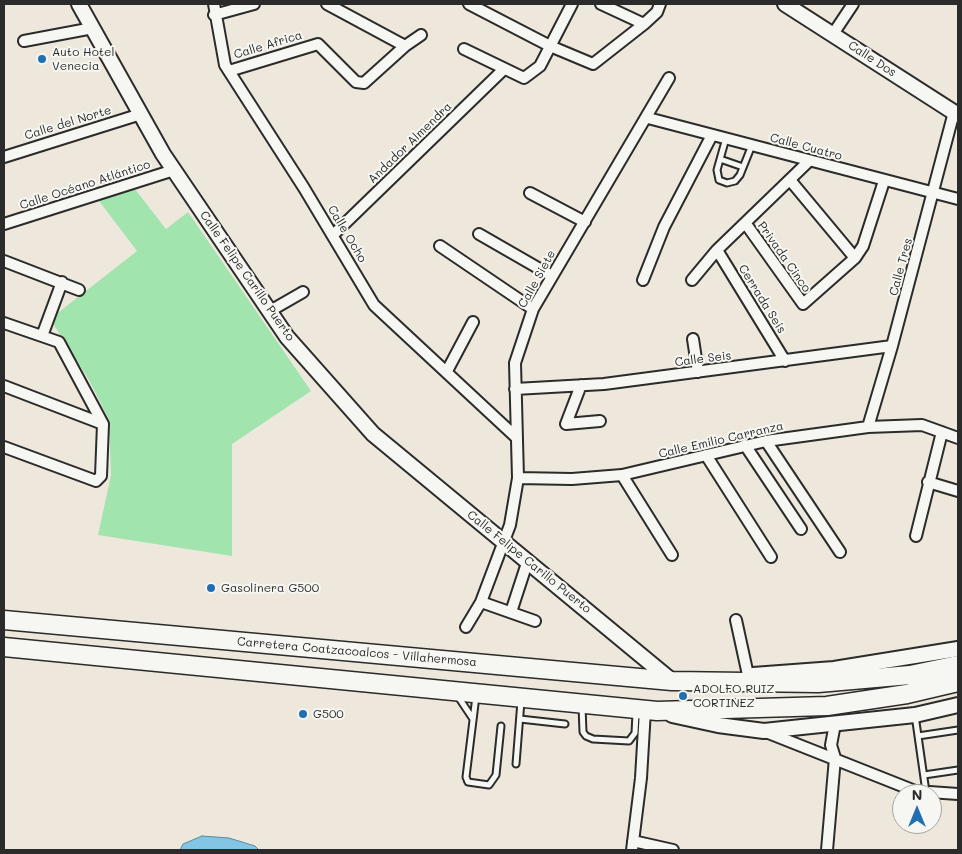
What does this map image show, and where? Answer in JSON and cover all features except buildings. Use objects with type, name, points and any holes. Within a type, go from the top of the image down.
[{"type":"highway","name":"Carretera Coatzacoalcos - Villahermosa","points":[[4,620],[672,680],[818,683],[910,675],[958,665]]},
{"type":"highway","points":[[4,647],[646,710],[827,706],[907,694],[958,682]]},
{"type":"street","name":"Calle Felipe Carillo Puerto","points":[[79,4],[174,170],[287,337],[373,434],[672,680]]},
{"type":"street","name":"Calle Ocho","points":[[214,4],[214,15],[228,71],[333,235],[374,305],[517,438]]},
{"type":"street","points":[[214,15],[254,4]]},
{"type":"street","points":[[327,4],[405,46],[422,35]]},
{"type":"street","points":[[469,4],[550,46],[593,64],[644,24],[657,12],[660,4]]},
{"type":"street","points":[[464,49],[524,78],[540,66],[572,4]]},
{"type":"street","points":[[601,4],[644,24]]},
{"type":"street","name":"Calle Dos","points":[[785,4],[956,113]]},
{"type":"street","points":[[832,34],[853,4]]},
{"type":"street","points":[[24,41],[93,28]]},
{"type":"street","name":"Calle Africa","points":[[228,71],[318,44],[360,84],[364,84],[405,46]]},
{"type":"street","name":"Andador Almendra","points":[[333,235],[504,68]]},
{"type":"street","name":"Calle Siete","points":[[466,628],[481,602],[510,525],[518,478],[515,389],[516,358],[533,309],[670,78]]},
{"type":"street","name":"Calle Tres","points":[[868,427],[956,113]]},
{"type":"street","name":"Calle del Norte","points":[[4,157],[141,114]]},
{"type":"street","name":"Calle Cuatro","points":[[648,118],[958,199]]},
{"type":"street","points":[[643,280],[664,227],[712,135]]},
{"type":"street","points":[[692,280],[717,250],[746,224],[808,160]]},
{"type":"street","name":"Calle Océano Atlántico","points":[[4,224],[174,170]]},
{"type":"street","points":[[790,180],[855,258],[863,246],[884,181]]},
{"type":"street","points":[[530,193],[586,222]]},
{"type":"street","name":"Privada Cinco","points":[[746,224],[803,304],[855,258]]},
{"type":"street","points":[[479,234],[552,276]]},
{"type":"street","points":[[440,246],[533,309]]},
{"type":"street","name":"Cerrada Seis","points":[[717,250],[785,361]]},
{"type":"street","points":[[4,260],[78,290]]},
{"type":"street","points":[[42,336],[62,282]]},
{"type":"street","points":[[270,311],[304,292]]},
{"type":"street","points":[[447,371],[473,322]]},
{"type":"street","points":[[4,323],[59,342],[103,424],[101,476],[96,481],[4,447]]},
{"type":"street","points":[[693,339],[698,372]]},
{"type":"street","name":"Calle Seis","points":[[515,389],[581,385],[698,372],[892,346]]},
{"type":"street","points":[[581,385],[566,424],[600,421]]},
{"type":"street","points":[[4,386],[103,424]]},
{"type":"street","name":"Calle Emilio Carranza","points":[[518,478],[572,479],[622,475],[744,445],[868,427],[922,425],[958,438]]},
{"type":"street","points":[[916,536],[942,432]]},
{"type":"street","points":[[766,441],[840,552]]},
{"type":"street","points":[[744,445],[801,529]]},
{"type":"street","points":[[706,455],[771,557]]},
{"type":"street","points":[[622,475],[672,555]]},
{"type":"street","points":[[928,482],[958,491]]},
{"type":"street","points":[[511,612],[528,560]]},
{"type":"street","points":[[481,602],[535,621]]},
{"type":"street","points":[[736,620],[748,675]]},
{"type":"street","points":[[711,680],[748,675],[834,669],[958,649]]},
{"type":"street","points":[[673,850],[632,846],[641,778],[646,710],[718,725],[764,731],[915,715],[958,705]]},
{"type":"street","points":[[827,850],[835,758],[831,745],[835,724]]},
{"type":"street","points":[[764,731],[898,784]]},
{"type":"street","points":[[942,793],[958,794]]},
{"type":"lane","points":[[726,138],[717,170],[719,180],[727,183],[735,181],[752,145]]},
{"type":"lane","points":[[720,159],[743,167]]},
{"type":"lane","points":[[454,691],[473,718]]},
{"type":"lane","points":[[476,693],[466,778],[468,782],[489,785],[496,776],[502,726]]},
{"type":"lane","points":[[516,764],[522,698]]},
{"type":"lane","points":[[582,704],[583,732],[586,736],[594,739],[629,741],[646,710]]},
{"type":"lane","points":[[915,715],[925,784]]},
{"type":"lane","points":[[520,719],[565,724]]},
{"type":"lane","points":[[918,736],[958,730]]},
{"type":"lane","points":[[924,775],[958,770]]},
{"type":"green space","points":[[131,184],[166,229],[188,212],[311,391],[232,444],[232,556],[98,535],[111,475],[109,420],[89,380],[50,319],[137,251],[96,197]]},
{"type":"water","points":[[202,836],[229,838],[255,846],[259,850],[180,850],[183,844]]},
{"type":"place","name":"Auto Hotel Venecia","points":[[42,59]]},
{"type":"place","name":"Gasolinera G500","points":[[211,588]]},
{"type":"place","name":"ADOLFO RUIZ CORTINEZ","points":[[683,696]]},
{"type":"place","name":"G500","points":[[303,714]]}]
